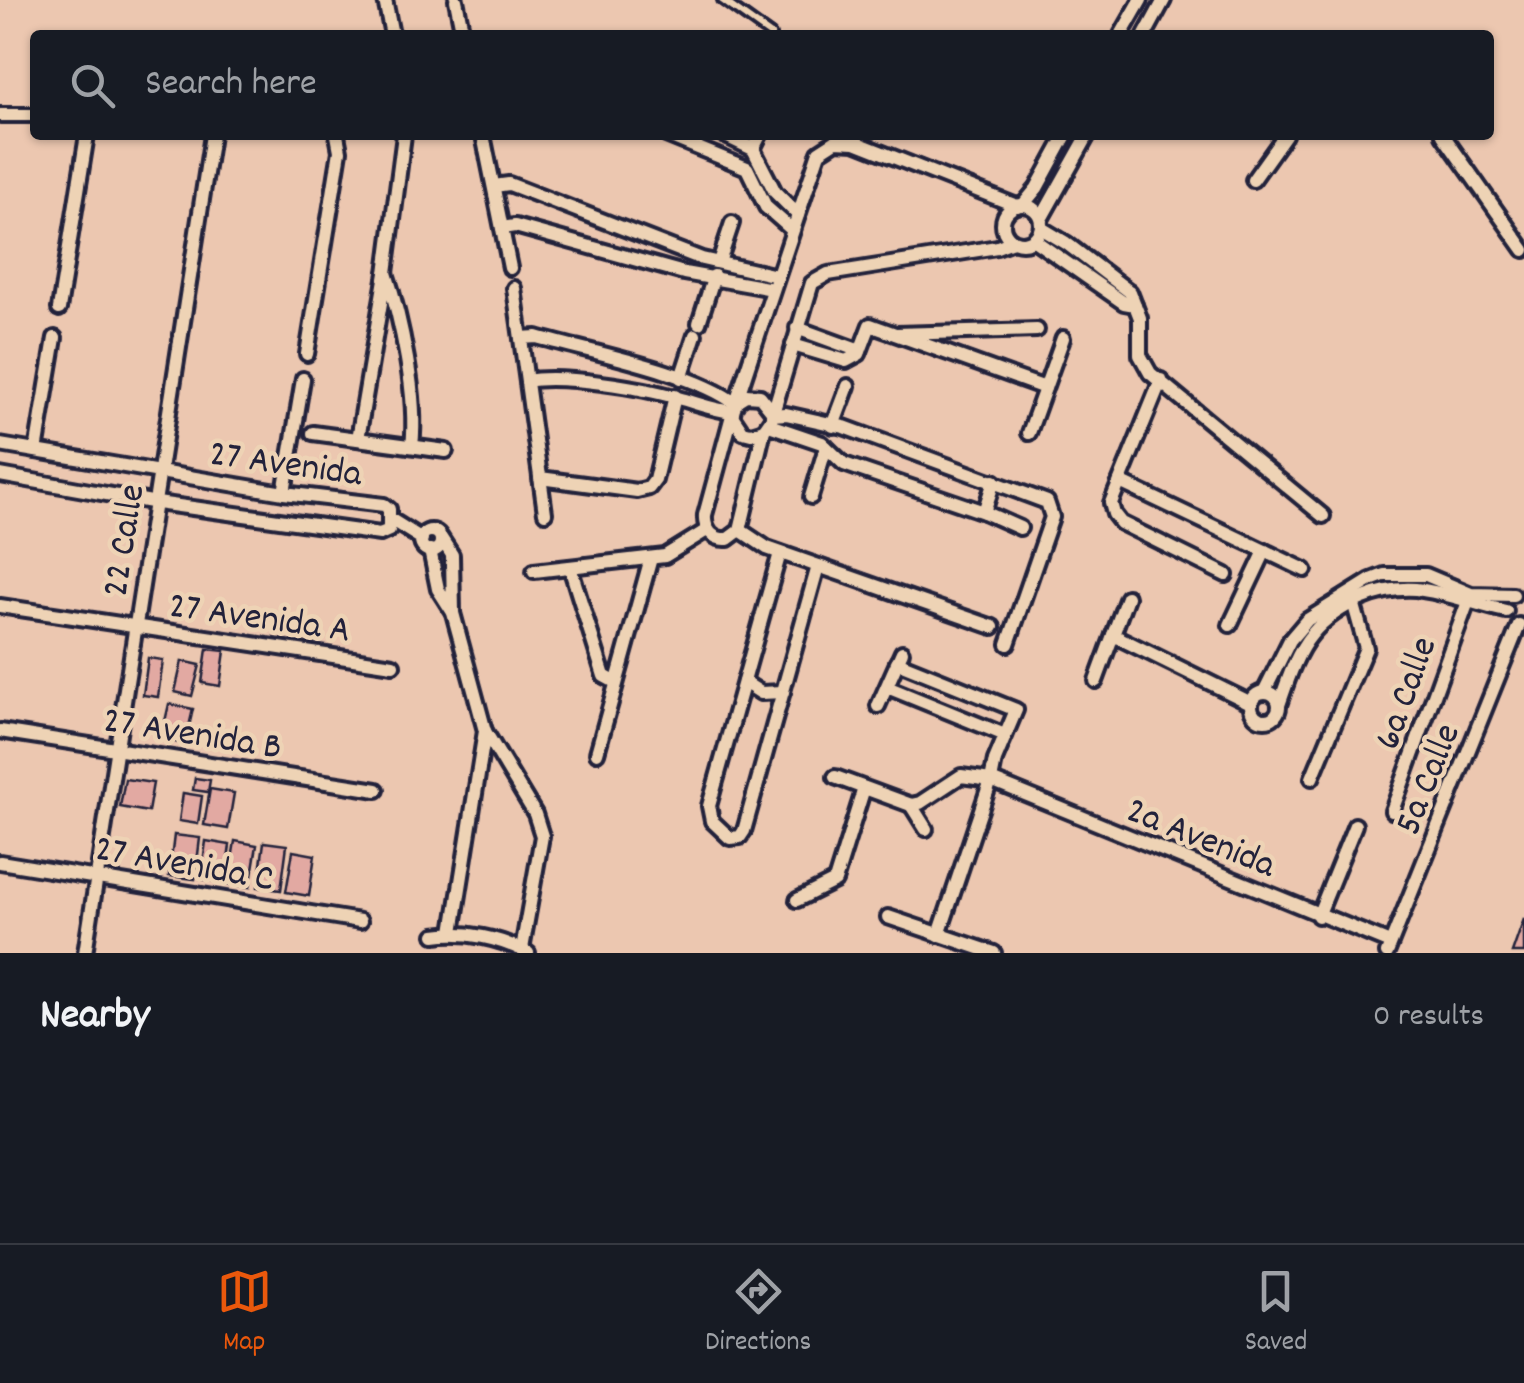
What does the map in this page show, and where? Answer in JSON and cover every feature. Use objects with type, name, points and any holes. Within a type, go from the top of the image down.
[{"type":"street","points":[[384,0],[391,30]]},
{"type":"street","points":[[456,0],[463,30]]},
{"type":"street","points":[[1125,30],[1141,0]]},
{"type":"street","points":[[1147,30],[1164,0]]},
{"type":"street","points":[[0,115],[30,115]]},
{"type":"street","points":[[59,309],[85,140]]},
{"type":"street","name":"22 Calle","points":[[85,953],[211,140]]},
{"type":"street","points":[[307,354],[340,151],[338,140]]},
{"type":"street","points":[[358,439],[403,140]]},
{"type":"street","points":[[485,140],[510,268]]},
{"type":"street","points":[[678,140],[747,168],[766,207],[792,229]]},
{"type":"street","points":[[735,140],[754,149],[775,192],[798,214]]},
{"type":"street","points":[[754,149],[758,140]]},
{"type":"street","points":[[1085,140],[1039,229],[1026,243],[1012,241],[822,276],[809,288],[740,530],[734,537],[722,540],[707,530],[705,515],[735,408],[816,157],[826,145],[840,140],[855,142],[1036,210],[1039,229],[1124,304],[1135,306],[1141,324],[1142,362],[1150,373],[1323,516]]},
{"type":"street","points":[[1012,241],[1004,229],[1004,220],[1037,188],[1063,140]]},
{"type":"street","points":[[1254,180],[1282,140]]},
{"type":"street","points":[[1446,140],[1524,250]]},
{"type":"street","points":[[494,186],[509,184],[702,259],[717,269]]},
{"type":"street","points":[[681,378],[732,223]]},
{"type":"street","points":[[502,228],[515,226],[684,273],[717,269],[775,282]]},
{"type":"street","points":[[386,273],[398,308],[413,418],[412,446]]},
{"type":"street","points":[[514,288],[545,513]]},
{"type":"street","points":[[793,344],[842,362],[855,358],[870,326],[1045,388]]},
{"type":"street","points":[[797,328],[860,351]]},
{"type":"street","points":[[888,334],[1037,330]]},
{"type":"street","points":[[36,451],[54,338]]},
{"type":"street","points":[[521,338],[537,338],[705,386],[735,408],[743,432],[752,434],[769,420],[803,417],[1043,498],[1052,511],[1008,644]]},
{"type":"street","points":[[1029,433],[1063,338]]},
{"type":"street","points":[[284,492],[303,379]]},
{"type":"street","points":[[1161,380],[1111,502],[1114,514],[1121,522],[1226,575]]},
{"type":"street","points":[[527,382],[576,381],[735,408],[756,395],[764,398],[769,420]]},
{"type":"street","points":[[833,426],[848,386]]},
{"type":"street","points":[[540,478],[637,491],[649,488],[656,480],[674,396]]},
{"type":"street","points":[[769,420],[826,446],[844,464],[1020,528]]},
{"type":"street","points":[[313,433],[446,451]]},
{"type":"street","name":"27 Avenida","points":[[0,445],[162,474],[384,505],[389,509],[389,530],[380,534],[157,503],[0,475]]},
{"type":"street","points":[[810,497],[826,446]]},
{"type":"street","points":[[984,512],[994,481]]},
{"type":"street","points":[[1120,482],[1305,570]]},
{"type":"street","points":[[390,518],[426,544],[439,547],[441,538],[452,555],[453,613],[486,731],[535,814],[542,836],[525,951],[481,936],[435,934]]},
{"type":"street","points":[[534,571],[665,556],[707,530]]},
{"type":"street","points":[[740,530],[780,553],[993,627]]},
{"type":"street","points":[[426,544],[438,589],[453,613]]},
{"type":"street","points":[[1230,625],[1266,551]]},
{"type":"street","points":[[780,553],[708,809],[712,821],[733,839],[744,831],[818,566]]},
{"type":"street","points":[[598,753],[650,558]]},
{"type":"street","points":[[570,567],[604,676],[615,682]]},
{"type":"street","points":[[1264,692],[1298,630],[1326,605],[1352,596],[1420,589],[1469,598],[1506,611]]},
{"type":"street","points":[[1469,598],[1519,594]]},
{"type":"street","points":[[1506,611],[1519,594]]},
{"type":"street","points":[[1113,636],[1251,703],[1254,714],[1266,720],[1276,715],[1309,637],[1352,596]]},
{"type":"street","points":[[1312,778],[1366,648],[1352,596]]},
{"type":"street","points":[[1096,681],[1127,597]]},
{"type":"street","name":"6a Calle","points":[[1392,811],[1469,598]]},
{"type":"street","name":"27 Avenida A","points":[[0,606],[393,665]]},
{"type":"street","points":[[1506,611],[1508,617],[1522,625]]},
{"type":"street","name":"5a Calle","points":[[1389,948],[1522,625]]},
{"type":"street","points":[[878,706],[899,657],[1016,710],[940,935]]},
{"type":"street","points":[[744,682],[762,693],[783,692]]},
{"type":"street","points":[[886,687],[1005,735]]},
{"type":"street","points":[[1251,703],[1264,692],[1274,695],[1279,705]]},
{"type":"street","name":"27 Avenida B","points":[[0,731],[377,790]]},
{"type":"street","points":[[453,932],[486,731]]},
{"type":"street","points":[[910,806],[961,776],[991,780]]},
{"type":"street","points":[[836,777],[910,806],[926,830]]},
{"type":"street","name":"2a Avenida","points":[[991,780],[1389,948]]},
{"type":"street","points":[[797,900],[835,881],[864,788]]},
{"type":"street","points":[[1318,916],[1354,825]]},
{"type":"street","name":"27 Avenida C","points":[[0,862],[360,922]]},
{"type":"street","points":[[888,918],[994,953]]},
{"type":"lane","points":[[722,0],[764,30]]},
{"type":"building","points":[[207,649],[225,651],[220,686],[202,683]]},
{"type":"building","points":[[148,658],[163,660],[158,697],[143,695]]},
{"type":"building","points":[[182,661],[200,665],[192,696],[175,692]]},
{"type":"building","points":[[169,704],[193,709],[185,744],[161,739]]},
{"type":"building","points":[[195,778],[210,780],[208,792],[193,790]]},
{"type":"building","points":[[125,779],[153,783],[148,812],[120,807]]},
{"type":"building","points":[[210,789],[234,793],[228,829],[204,825]]},
{"type":"building","points":[[183,793],[202,796],[198,824],[179,821]]},
{"type":"building","points":[[174,835],[200,838],[195,879],[169,876]]},
{"type":"building","points":[[206,841],[230,845],[225,883],[201,879]]},
{"type":"building","points":[[235,841],[257,845],[250,887],[228,884]]},
{"type":"building","points":[[264,842],[287,845],[281,890],[258,887]]},
{"type":"building","points":[[293,851],[315,855],[309,896],[286,892]]},
{"type":"building","points":[[1524,919],[1524,953],[1512,953]]}]
